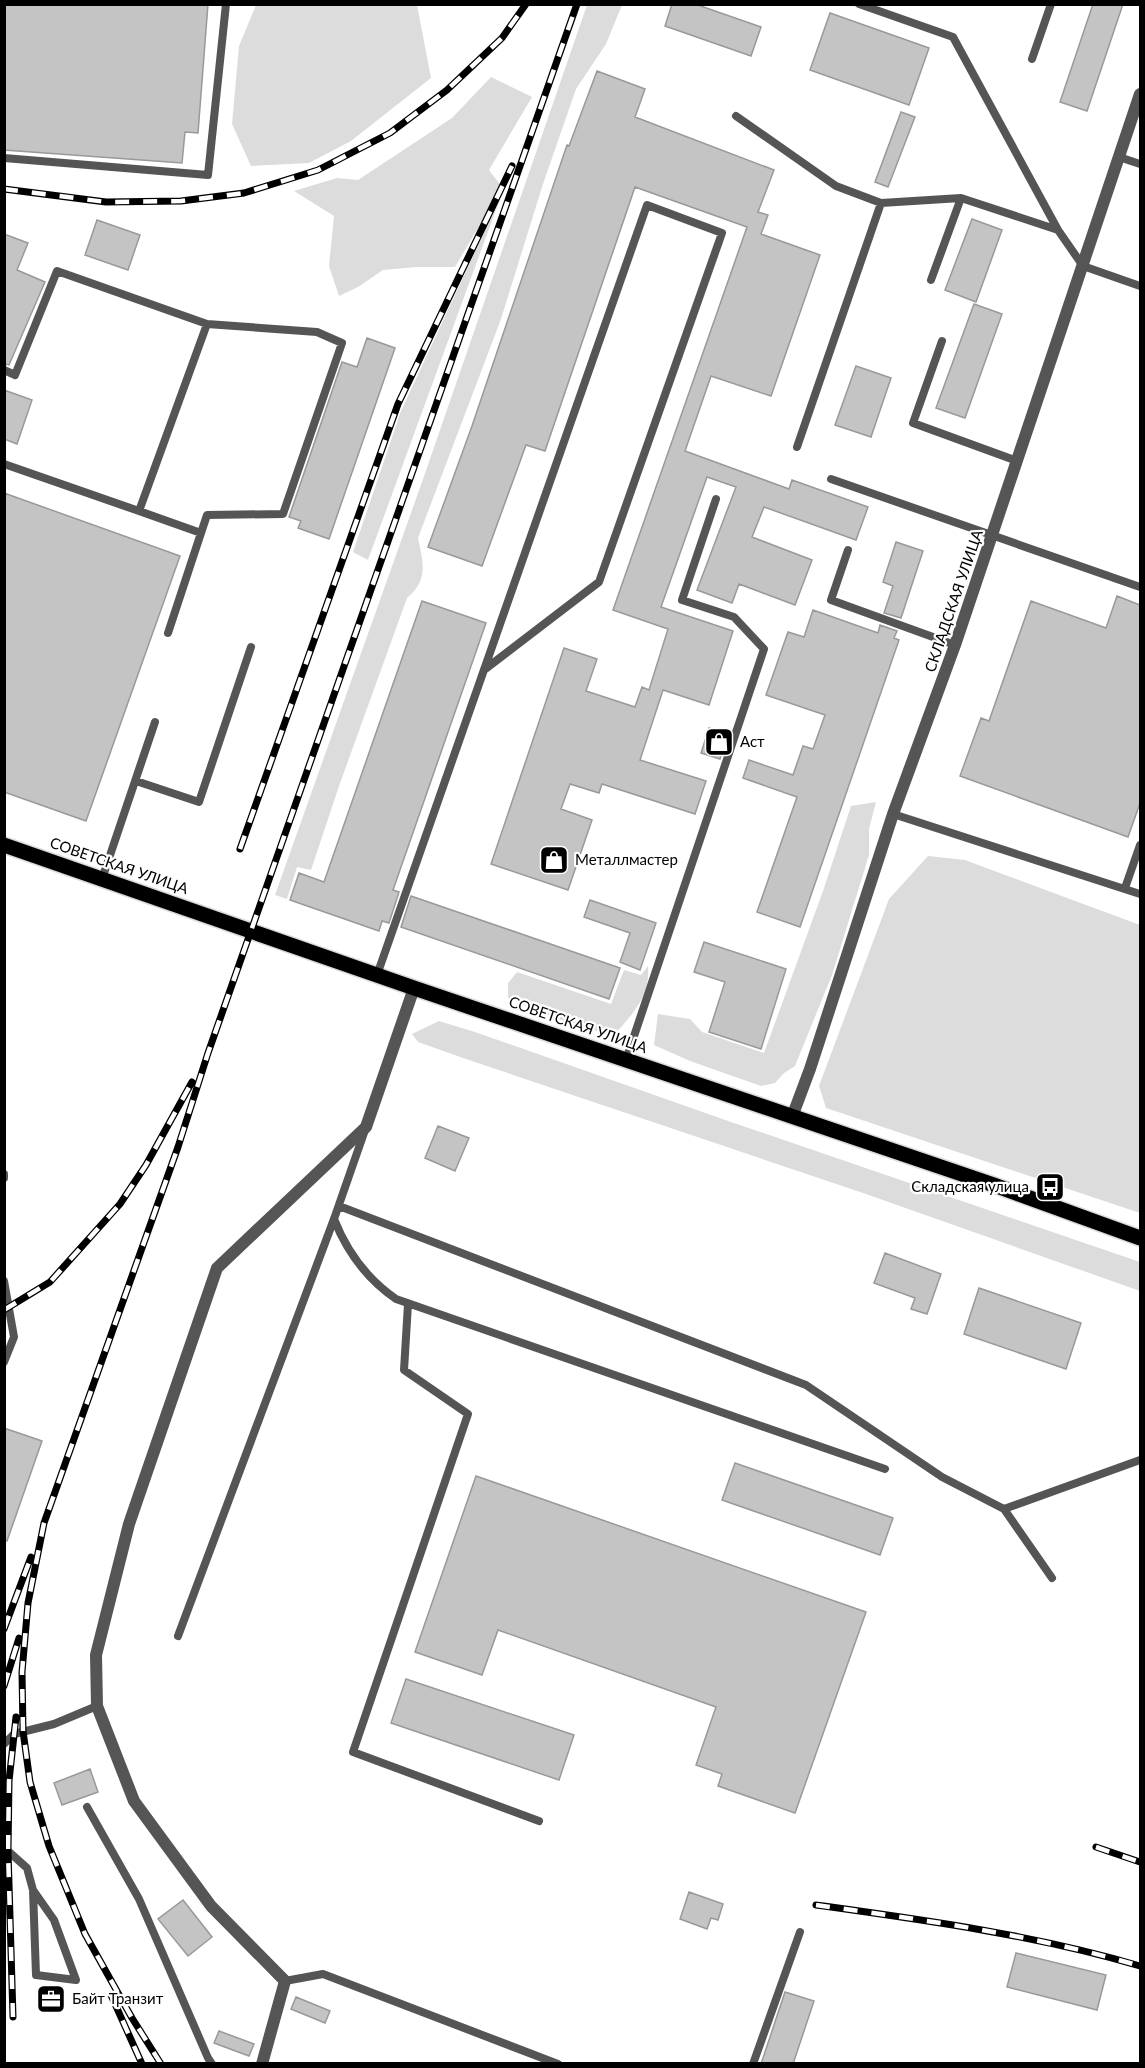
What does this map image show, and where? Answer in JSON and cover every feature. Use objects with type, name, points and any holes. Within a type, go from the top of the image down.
[{"type":"main road","name":"СОВЕТСКАЯ УЛИЦА","points":[[4,845],[1140,1238]]},
{"type":"street","name":"СКЛАДСКАЯ УЛИЦА","points":[[792,1117],[810,1069],[893,814],[993,535],[1140,94]]},
{"type":"street","points":[[262,2064],[285,1981],[211,1906],[134,1801],[97,1706],[96,1655],[129,1524],[217,1268],[366,1127],[414,988]]},
{"type":"lane","points":[[4,158],[208,175],[226,4]]},
{"type":"lane","points":[[859,4],[953,37],[1058,230],[1083,266],[1140,286]]},
{"type":"lane","points":[[1032,59],[1051,4]]},
{"type":"lane","points":[[736,116],[836,186],[881,203],[961,198],[1058,230]]},
{"type":"lane","points":[[1119,157],[1140,164]]},
{"type":"lane","points":[[931,280],[961,198]]},
{"type":"lane","points":[[797,447],[881,203]]},
{"type":"lane","points":[[377,975],[647,205],[722,232],[599,582],[484,670]]},
{"type":"lane","points":[[4,370],[15,375],[57,271],[207,324],[317,332],[342,343],[283,514],[207,515],[168,633]]},
{"type":"lane","points":[[140,511],[207,324]]},
{"type":"lane","points":[[942,341],[913,423],[1017,461]]},
{"type":"lane","points":[[4,464],[201,533]]},
{"type":"lane","points":[[831,479],[1140,587]]},
{"type":"lane","points":[[626,1060],[764,649],[734,617],[682,600],[716,499]]},
{"type":"lane","points":[[848,550],[831,600],[955,645]]},
{"type":"lane","points":[[136,781],[199,802],[250,647]]},
{"type":"lane","points":[[102,879],[155,722]]},
{"type":"lane","points":[[893,814],[1140,894]]},
{"type":"lane","points":[[1125,888],[1140,845]]},
{"type":"lane","points":[[178,1636],[339,1206],[366,1127]]},
{"type":"lane","points":[[339,1206],[806,1385],[942,1477],[1004,1509],[1052,1578]]},
{"type":"lane","points":[[334,1219],[340,1235],[356,1262],[378,1286],[396,1299],[885,1470]]},
{"type":"lane","points":[[4,1281],[14,1337],[4,1362]]},
{"type":"lane","points":[[408,1304],[404,1370],[468,1414],[353,1752],[539,1821]]},
{"type":"lane","points":[[1004,1509],[1140,1460]]},
{"type":"lane","points":[[4,1744],[14,1734],[54,1725],[97,1706]]},
{"type":"lane","points":[[87,1807],[139,1899],[212,2064]]},
{"type":"lane","points":[[4,1850],[27,1868],[33,1890],[36,1975],[76,1980],[54,1920],[33,1890]]},
{"type":"lane","points":[[753,2064],[800,1932]]},
{"type":"lane","points":[[285,1981],[323,1974],[558,2064]]},
{"type":"shaded area","points":[[256,5],[417,5],[431,78],[351,141],[309,163],[251,166],[232,124],[239,46]]},
{"type":"shaded area","points":[[587,5],[622,5],[606,44],[576,89],[543,184],[501,319],[418,538],[423,563],[419,584],[407,598],[311,870],[297,867],[287,899],[275,895],[422,482]]},
{"type":"shaded area","points":[[491,77],[532,97],[489,170],[502,187],[455,267],[383,270],[358,287],[339,296],[329,266],[334,216],[294,191],[337,178],[358,180],[452,118]]},
{"type":"shaded area","points":[[501,196],[368,560],[353,552],[401,411]]},
{"type":"shaded area","points":[[876,802],[869,829],[869,855],[832,975],[795,1066],[775,1083],[761,1086],[690,1061],[654,1045],[658,1014],[690,1019],[702,1032],[764,1053],[823,891],[851,806]]},
{"type":"shaded area","points":[[928,856],[965,860],[1140,925],[1140,1213],[826,1108],[819,1086],[889,899]]},
{"type":"shaded area","points":[[648,966],[648,977],[643,996],[633,1013],[613,1036],[552,1017],[508,998],[508,983],[517,972],[611,1004],[624,970],[641,975]]},
{"type":"shaded area","points":[[439,1021],[1140,1262],[1140,1291],[863,1193],[466,1059],[418,1042],[412,1034]]},
{"type":"building","points":[[4,4],[208,4],[198,133],[185,132],[182,163],[4,150]]},
{"type":"building","points":[[672,4],[695,4],[761,27],[751,56],[665,26]]},
{"type":"building","points":[[1093,4],[1123,4],[1087,111],[1060,102]]},
{"type":"building","points":[[830,13],[929,48],[909,105],[810,70]]},
{"type":"building","points":[[597,71],[645,89],[635,117],[774,170],[758,212],[768,215],[761,234],[820,255],[771,396],[711,376],[685,451],[789,489],[792,480],[868,507],[856,540],[764,507],[752,537],[812,560],[795,605],[739,584],[732,603],[697,590],[736,487],[707,477],[661,607],[733,631],[709,705],[663,690],[640,760],[706,781],[695,814],[602,784],[599,793],[570,784],[561,809],[592,820],[568,890],[491,864],[564,648],[597,659],[586,691],[635,707],[642,687],[649,690],[668,629],[613,610],[747,227],[635,187],[545,451],[526,445],[482,566],[428,547],[472,426],[567,145],[569,146]]},
{"type":"building","points":[[901,112],[915,117],[888,187],[875,182]]},
{"type":"building","points":[[972,219],[1002,230],[976,302],[945,290]]},
{"type":"building","points":[[97,220],[140,235],[128,270],[85,255]]},
{"type":"building","points":[[4,234],[28,243],[17,270],[45,282],[9,365],[4,364]]},
{"type":"building","points":[[974,304],[1002,314],[965,418],[936,408]]},
{"type":"building","points":[[367,338],[395,348],[329,539],[298,528],[301,521],[289,517],[342,362],[357,367]]},
{"type":"building","points":[[856,366],[891,378],[871,437],[835,425]]},
{"type":"building","points":[[4,390],[32,400],[17,444],[4,439]]},
{"type":"building","points":[[4,493],[180,556],[86,821],[4,792]]},
{"type":"building","points":[[896,542],[923,551],[901,618],[884,613],[893,586],[883,582]]},
{"type":"building","points":[[1117,596],[1140,605],[1140,803],[1128,837],[960,776],[981,718],[989,721],[1031,601],[1106,628]]},
{"type":"building","points":[[422,601],[486,623],[393,890],[399,892],[389,923],[382,921],[379,931],[290,900],[299,873],[324,882]]},
{"type":"building","points":[[813,610],[878,633],[880,625],[897,631],[894,638],[899,640],[800,927],[757,912],[797,797],[743,778],[749,760],[793,775],[803,746],[813,749],[825,715],[766,695],[788,632],[804,637]]},
{"type":"building","points":[[709,728],[728,735],[720,759],[701,753]]},
{"type":"building","points":[[411,896],[620,968],[609,999],[401,927]]},
{"type":"building","points":[[590,900],[656,923],[640,970],[620,962],[630,933],[584,917]]},
{"type":"building","points":[[704,942],[786,969],[761,1049],[709,1032],[725,982],[694,972]]},
{"type":"building","points":[[438,1126],[469,1138],[455,1171],[425,1158]]},
{"type":"building","points":[[885,1253],[941,1274],[927,1314],[911,1309],[915,1298],[874,1283]]},
{"type":"building","points":[[979,1288],[1081,1323],[1066,1369],[964,1334]]},
{"type":"building","points":[[4,1428],[42,1441],[7,1541],[4,1541]]},
{"type":"building","points":[[735,1463],[893,1518],[880,1555],[722,1500]]},
{"type":"building","points":[[476,1476],[866,1612],[795,1813],[718,1786],[722,1774],[696,1765],[716,1707],[498,1630],[482,1675],[415,1652]]},
{"type":"building","points":[[406,1679],[574,1735],[559,1780],[391,1723]]},
{"type":"building","points":[[90,1769],[98,1792],[62,1805],[54,1783]]},
{"type":"building","points":[[689,1892],[723,1904],[718,1920],[711,1918],[707,1929],[680,1919]]},
{"type":"building","points":[[183,1900],[212,1937],[188,1956],[158,1919]]},
{"type":"building","points":[[1016,1953],[1106,1975],[1097,2010],[1007,1987]]},
{"type":"building","points":[[42,1990],[60,1991],[59,2010],[41,2009]]},
{"type":"building","points":[[785,1992],[814,2001],[793,2064],[761,2064]]},
{"type":"building","points":[[296,1997],[330,2011],[325,2023],[291,2009]]},
{"type":"building","points":[[219,2031],[254,2044],[249,2056],[214,2043]]},
{"type":"railway","points":[[4,189],[106,202],[181,201],[244,193],[318,170],[390,133],[447,90],[502,38],[526,4]]},
{"type":"railway","points":[[161,2064],[132,2018],[85,1934],[49,1846],[30,1782],[23,1731],[22,1672],[28,1603],[44,1523],[178,1147],[208,1053],[577,4]]},
{"type":"railway","points":[[240,849],[398,404],[512,166]]},
{"type":"railway","points":[[4,1310],[50,1282],[120,1204],[146,1165],[192,1082]]},
{"type":"railway","points":[[4,1629],[31,1557]]},
{"type":"railway","points":[[4,1686],[19,1638]]},
{"type":"railway","points":[[13,2017],[8,1851],[9,1781],[16,1717]]},
{"type":"railway","points":[[1096,1847],[1140,1862]]},
{"type":"railway","points":[[816,1905],[1020,1937],[1140,1966]]},
{"type":"railway","points":[[111,1995],[142,2064]]},
{"type":"place","name":"Аст","points":[[719,742]]},
{"type":"place","name":"Металлмастер","points":[[554,860]]},
{"type":"place","name":"Складская улица","points":[[1050,1187]]},
{"type":"place","name":"Байт Транзит","points":[[51,1999]]}]
